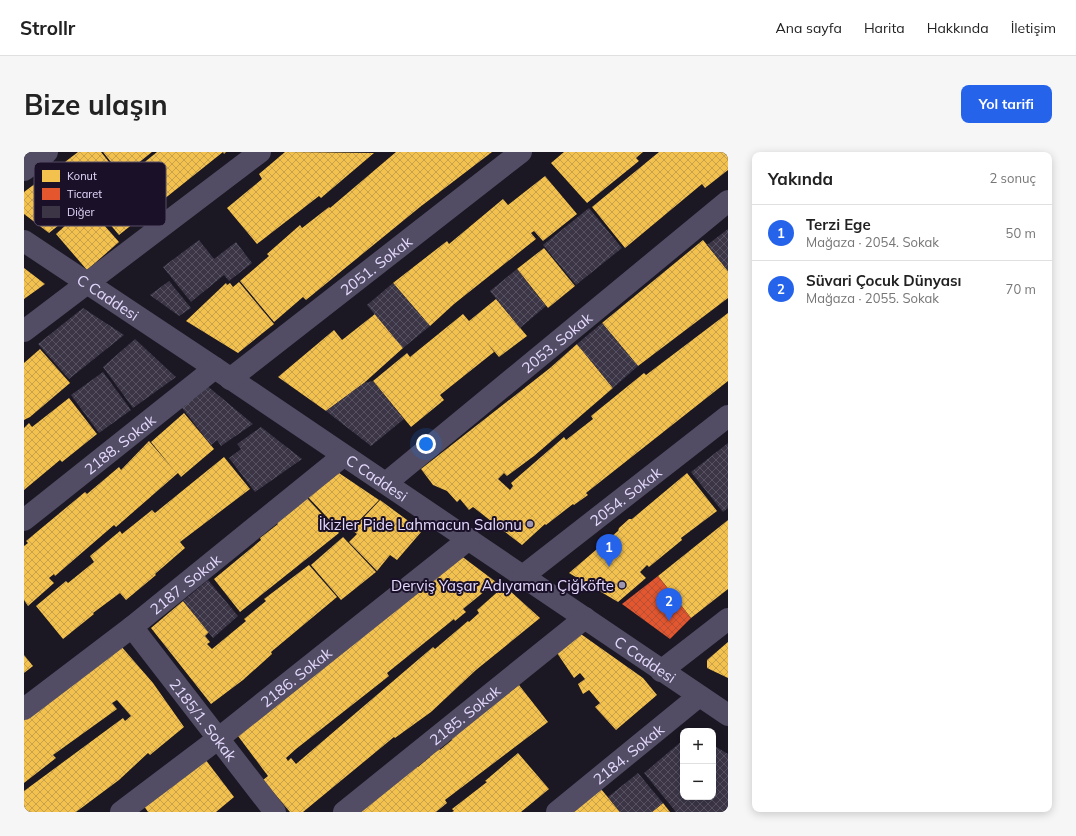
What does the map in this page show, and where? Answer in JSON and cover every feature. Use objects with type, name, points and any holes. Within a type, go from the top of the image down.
[{"type":"street","points":[[34,162],[47,152]]},
{"type":"street","points":[[166,224],[260,152]]},
{"type":"street","name":"2051. Sokak","points":[[223,373],[521,152]]},
{"type":"street","points":[[24,170],[34,162]]},
{"type":"street","name":"2053. Sokak","points":[[386,483],[728,201]]},
{"type":"street","points":[[24,331],[163,226]]},
{"type":"street","name":"C Caddesi","points":[[24,241],[223,373],[343,456],[386,483],[661,671],[728,715]]},
{"type":"street","name":"2188. Sokak","points":[[24,520],[223,373]]},
{"type":"street","name":"2054. Sokak","points":[[523,576],[728,416]]},
{"type":"street","name":"2187. Sokak","points":[[24,709],[132,626],[343,456]]},
{"type":"street","name":"2186. Sokak","points":[[121,812],[219,738],[469,539]]},
{"type":"street","name":"2185. Sokak","points":[[344,812],[585,618]]},
{"type":"street","points":[[661,671],[728,619]]},
{"type":"street","name":"2185/1. Sokak","points":[[132,626],[275,812]]},
{"type":"street","name":"2184. Sokak","points":[[557,812],[699,696]]},
{"type":"building: Konut","points":[[78,152],[101,152],[109,162],[65,162]]},
{"type":"building: Konut","points":[[103,152],[152,152],[140,162],[111,162]]},
{"type":"building: Konut","points":[[157,152],[223,152],[166,197],[166,162],[145,162]]},
{"type":"building: Konut","points":[[285,152],[374,153],[321,198],[319,196],[257,244],[227,208],[262,179],[259,174]]},
{"type":"building: Konut","points":[[396,152],[492,152],[420,207],[306,300],[303,297],[274,322],[240,281],[269,256],[267,254],[300,225],[302,228],[329,207],[330,208]]},
{"type":"building: Konut","points":[[564,152],[643,152],[636,158],[639,161],[587,203],[551,163]]},
{"type":"building: Konut","points":[[659,152],[728,152],[728,170],[705,188],[702,184],[625,248],[592,207]]},
{"type":"building: Konut","points":[[545,176],[577,214],[543,241],[534,231],[531,233],[536,239],[454,304],[430,326],[393,283],[447,241],[449,244],[503,199],[508,205]]},
{"type":"building: Konut","points":[[34,184],[34,222],[24,214],[24,192]]},
{"type":"building: Konut","points":[[40,226],[58,226],[49,233]]},
{"type":"building: Konut","points":[[65,226],[105,226],[119,242],[87,270],[56,234]]},
{"type":"building: Konut","points":[[111,226],[130,226],[119,235]]},
{"type":"building: Konut","points":[[703,240],[728,271],[728,298],[638,366],[602,323]]},
{"type":"building: Konut","points":[[544,248],[575,286],[548,308],[517,269]]},
{"type":"building: Konut","points":[[24,268],[45,284],[24,299]]},
{"type":"building: Konut","points":[[239,282],[274,324],[238,353],[186,321],[226,283],[227,285],[230,283],[233,287]]},
{"type":"building: Konut","points":[[496,299],[527,336],[499,357],[487,343],[494,352],[440,395],[444,400],[411,427],[373,381],[407,353],[410,357],[463,314],[469,321]]},
{"type":"building: Konut","points":[[728,313],[728,381],[586,493],[588,495],[574,505],[573,504],[546,525],[545,524],[522,545],[473,507],[469,510],[460,499],[457,502],[447,491],[433,485],[421,469],[550,368],[577,344],[613,388],[534,456],[507,476],[504,473],[498,479],[510,490],[513,486],[511,483],[564,437],[566,440],[593,419],[591,416],[644,373],[646,375]]},
{"type":"building: Konut","points":[[375,314],[403,348],[364,383],[326,411],[278,377],[334,330],[342,340]]},
{"type":"building: Konut","points":[[40,349],[70,383],[30,417],[24,420],[24,363]]},
{"type":"building: Konut","points":[[69,398],[97,434],[62,462],[60,460],[24,490],[24,428],[29,423],[32,427]]},
{"type":"building: Konut","points":[[184,413],[214,449],[181,477],[178,473],[116,527],[114,525],[55,576],[54,574],[49,578],[54,583],[28,606],[24,600],[24,546],[28,543],[26,541],[85,492],[87,494],[119,467],[121,470],[149,441],[174,470],[151,442]]},
{"type":"building: Konut","points":[[224,457],[250,489],[180,542],[185,548],[126,600],[120,593],[93,613],[94,614],[63,639],[36,606],[66,581],[68,583],[94,562],[90,556],[120,531],[122,534],[152,510],[155,513]]},
{"type":"building: Konut","points":[[339,473],[379,500],[349,531],[346,528],[341,532],[308,497]]},
{"type":"building: Konut","points":[[687,473],[717,511],[681,538],[682,540],[649,567],[647,565],[640,572],[646,578],[618,602],[569,573],[618,531],[619,528],[629,519],[632,519]]},
{"type":"building: Konut","points":[[307,498],[339,533],[240,612],[214,579],[261,540],[260,538]]},
{"type":"building: Konut","points":[[380,500],[422,531],[397,560],[390,555],[377,571],[349,542],[357,534],[352,530]]},
{"type":"building: Konut","points":[[728,520],[728,589],[691,618],[658,576]]},
{"type":"building: Konut","points":[[343,537],[376,572],[341,600],[311,565]]},
{"type":"building: Konut","points":[[460,555],[496,582],[463,609],[466,612],[455,621],[454,619],[387,673],[389,676],[296,749],[286,758],[288,761],[291,758],[296,764],[433,647],[435,649],[468,621],[469,622],[479,613],[477,610],[502,588],[506,593],[509,590],[540,618],[476,670],[431,712],[395,738],[394,737],[303,812],[290,812],[263,780],[268,776],[235,732]]},
{"type":"building: Konut","points":[[309,565],[337,597],[271,652],[272,654],[243,680],[211,704],[151,628],[183,601],[209,632],[205,636],[210,642],[207,644],[212,649],[246,621],[244,619],[266,601],[264,599]]},
{"type":"building: Konut","points":[[578,632],[643,678],[657,695],[616,730],[595,707],[600,703],[589,690],[583,694],[578,684],[585,679],[580,673],[574,678],[557,653]]},
{"type":"building: Konut","points":[[728,642],[728,678],[707,668],[707,660]]},
{"type":"building: Konut","points":[[120,645],[153,683],[184,727],[150,755],[148,753],[119,780],[76,812],[24,812],[24,791],[123,718],[125,721],[131,716],[117,700],[112,703],[117,709],[53,755],[56,758],[24,783],[24,720]]},
{"type":"building: Konut","points":[[24,655],[33,666],[24,673]]},
{"type":"building: Konut","points":[[519,685],[548,722],[445,800],[447,803],[436,812],[357,812],[416,764],[418,767],[430,757],[429,756],[439,749],[440,750],[452,740],[451,738]]},
{"type":"building: Konut","points":[[518,753],[549,789],[521,812],[452,812],[454,811],[452,809],[487,782],[485,781]]},
{"type":"building: Konut","points":[[205,759],[234,797],[216,812],[148,812],[144,806]]},
{"type":"building: Konut","points":[[601,789],[620,812],[573,812]]},
{"type":"building: Konut","points":[[663,803],[670,812],[652,812]]},
{"type":"building: Ticaret","points":[[658,576],[691,618],[670,639],[622,604]]},
{"type":"building: Diğer","points":[[589,208],[622,248],[576,285],[543,245]]},
{"type":"building: Diğer","points":[[728,229],[728,271],[707,245]]},
{"type":"building: Diğer","points":[[199,240],[214,259],[236,242],[252,263],[229,281],[224,275],[191,302],[163,267]]},
{"type":"building: Diğer","points":[[517,269],[546,306],[520,328],[490,291]]},
{"type":"building: Diğer","points":[[169,281],[191,308],[179,316],[150,295]]},
{"type":"building: Diğer","points":[[393,283],[430,326],[403,348],[367,305]]},
{"type":"building: Diğer","points":[[83,308],[124,335],[69,379],[38,344]]},
{"type":"building: Diğer","points":[[602,323],[638,366],[613,388],[577,344]]},
{"type":"building: Diğer","points":[[135,339],[176,377],[133,408],[103,367]]},
{"type":"building: Diğer","points":[[103,372],[131,410],[99,433],[71,395]]},
{"type":"building: Diğer","points":[[373,381],[404,419],[371,446],[326,411],[364,383]]},
{"type":"building: Diğer","points":[[205,384],[253,424],[221,446],[217,440],[211,445],[179,404]]},
{"type":"building: Diğer","points":[[261,427],[302,459],[255,492],[229,458],[241,449],[237,444]]},
{"type":"building: Diğer","points":[[728,443],[728,508],[723,512],[691,472]]},
{"type":"building: Diğer","points":[[208,580],[238,616],[213,638],[183,601]]},
{"type":"building: Diğer","points":[[680,743],[680,800],[716,800],[716,747],[728,754],[728,812],[676,812],[644,773]]},
{"type":"building: Diğer","points":[[638,773],[663,803],[652,812],[620,812],[608,797]]},
{"type":"place","name":"İkizler Pide Lahmacun Salonu","points":[[530,524]]},
{"type":"place","name":"Terzi Ege","points":[[609,567]]},
{"type":"place","name":"Derviş Yaşar Adıyaman Çiğköfte","points":[[622,585]]},
{"type":"place","name":"Süvari Çocuk Dünyası","points":[[669,621]]}]
